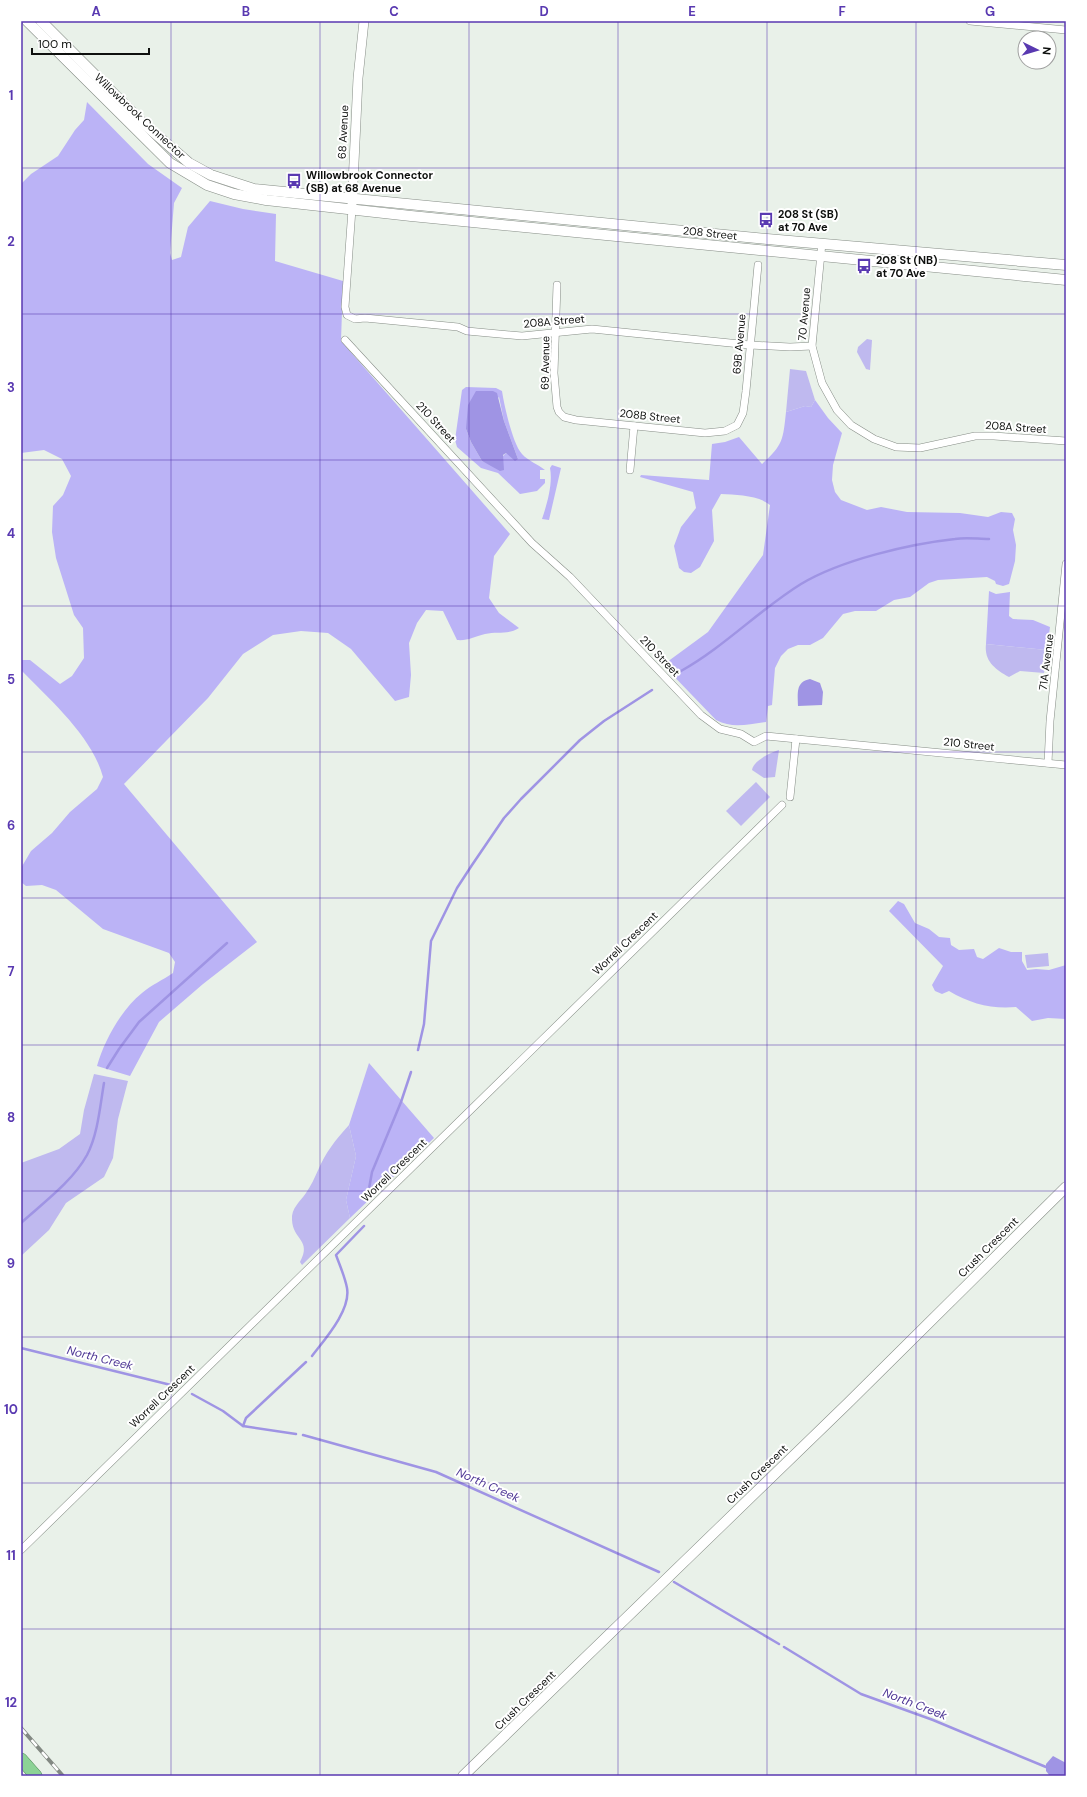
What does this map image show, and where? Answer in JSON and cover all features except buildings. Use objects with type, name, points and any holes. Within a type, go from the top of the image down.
[{"type":"highway","points":[[21,1759],[36,1776]]},
{"type":"main road","name":"Willowbrook Connector","points":[[27,21],[170,163],[190,176],[207,185],[248,198],[352,204]]},
{"type":"main road","name":"Willowbrook Connector","points":[[41,21],[140,119],[188,163],[211,175],[254,189],[352,204]]},
{"type":"main road","name":"208 Street","points":[[352,204],[1066,265]]},
{"type":"main road","name":"208 Street","points":[[352,204],[820,256],[1066,280]]},
{"type":"main road","name":"Crush Crescent","points":[[463,1776],[847,1404],[1066,1187]]},
{"type":"street","name":"68 Avenue","points":[[348,316],[345,307],[358,78],[364,21]]},
{"type":"street","points":[[970,21],[1066,30]]},
{"type":"street","name":"70 Avenue","points":[[822,243],[812,346],[822,383],[837,410],[851,424]]},
{"type":"street","name":"69B Avenue","points":[[737,424],[743,413],[746,391],[758,265]]},
{"type":"street","name":"69 Avenue","points":[[557,285],[555,388],[558,409],[562,415]]},
{"type":"street","name":"208A Street","points":[[348,316],[355,319],[366,318],[458,327],[467,331],[508,335],[531,336],[592,329],[750,345],[790,347],[812,346]]},
{"type":"street","name":"210 Street","points":[[345,340],[532,543],[570,577],[709,723],[720,729],[741,734],[754,742],[766,736],[1066,765]]},
{"type":"street","name":"208B Street","points":[[562,415],[571,420],[705,433],[725,431],[737,424]]},
{"type":"street","name":"208A Street","points":[[851,424],[874,439],[902,447],[920,448],[975,436],[1066,441]]},
{"type":"street","points":[[630,470],[634,426]]},
{"type":"street","name":"71A Avenue","points":[[1048,763],[1050,721],[1066,564]]},
{"type":"street","points":[[790,797],[796,739]]},
{"type":"street","name":"Worrell Crescent","points":[[21,1550],[782,805]]},
{"type":"shaded area","points":[[87,102],[148,164],[182,188],[174,203],[170,253],[172,260],[181,257],[188,227],[210,201],[243,209],[276,214],[275,261],[343,281],[341,341],[510,534],[494,556],[489,598],[499,613],[519,628],[507,632],[489,633],[457,640],[443,611],[426,610],[417,623],[409,643],[411,675],[409,697],[395,701],[351,649],[328,633],[301,631],[273,635],[243,654],[208,698],[124,784],[257,942],[203,984],[159,1022],[130,1076],[97,1066],[100,1056],[114,1026],[127,1008],[146,990],[173,973],[175,962],[169,953],[103,929],[56,890],[42,885],[26,886],[21,882],[21,868],[31,851],[52,833],[70,812],[97,789],[103,777],[98,762],[80,733],[57,706],[21,670],[21,660],[30,660],[60,684],[72,676],[84,658],[83,628],[74,615],[56,558],[52,532],[53,506],[63,495],[71,476],[62,459],[44,450],[21,453],[21,184],[31,174],[58,156],[75,130],[84,120]]},
{"type":"shaded area","points":[[867,339],[872,340],[870,370],[866,369],[857,352],[858,347]]},
{"type":"shaded area","points":[[790,369],[806,371],[815,400],[811,407],[805,406],[786,412]]},
{"type":"shaded area","points":[[466,387],[496,388],[502,391],[509,424],[515,442],[522,454],[527,459],[545,470],[540,470],[540,479],[545,479],[545,483],[537,491],[520,494],[498,473],[481,468],[457,447],[455,440],[462,390]],"holes":[[[499,397],[504,421],[518,459],[506,453],[503,456],[503,470],[482,461],[471,442],[466,429]]]},
{"type":"shaded area","points":[[476,391],[493,391],[497,393],[504,421],[518,459],[515,461],[506,453],[503,455],[504,470],[500,471],[482,461],[471,442],[466,429],[468,405]]},
{"type":"shaded area","points":[[815,400],[828,418],[842,433],[833,465],[832,480],[835,492],[841,500],[867,510],[881,507],[907,512],[960,513],[988,517],[1001,512],[1012,513],[1015,519],[1013,530],[1016,545],[1015,561],[1009,584],[1003,586],[996,584],[995,581],[987,577],[938,580],[929,583],[910,597],[894,600],[876,611],[855,611],[843,614],[823,638],[810,645],[798,645],[788,649],[781,656],[775,668],[772,705],[768,706],[766,722],[741,725],[722,723],[716,720],[663,665],[708,632],[763,555],[770,505],[753,497],[721,494],[712,510],[714,541],[700,567],[691,573],[684,572],[679,568],[674,546],[681,527],[696,508],[693,492],[640,477],[641,475],[709,480],[712,444],[725,442],[739,437],[762,464],[774,452],[781,441],[786,412],[805,406],[811,407]]},
{"type":"shaded area","points":[[552,465],[561,468],[549,520],[542,519],[549,494],[551,481],[550,468]]},
{"type":"shaded area","points":[[989,591],[996,594],[1010,592],[1009,616],[1013,619],[1033,620],[1050,627],[1047,650],[986,644]]},
{"type":"shaded area","points":[[986,644],[1047,650],[1044,673],[1020,671],[1009,677],[995,668],[989,660]]},
{"type":"shaded area","points":[[810,679],[820,683],[823,692],[822,705],[798,706],[798,689],[802,683]]},
{"type":"shaded area","points":[[779,750],[775,777],[764,778],[752,770],[759,760]]},
{"type":"shaded area","points":[[756,782],[770,797],[741,826],[726,811]]},
{"type":"shaded area","points":[[898,901],[904,904],[915,923],[929,929],[939,937],[950,938],[951,945],[959,950],[974,949],[977,957],[983,959],[999,948],[1011,952],[1022,952],[1022,961],[1027,970],[1049,970],[1066,965],[1066,1019],[1048,1018],[1032,1021],[1016,1007],[981,1005],[957,996],[949,991],[942,994],[935,991],[932,985],[943,966],[889,911]]},
{"type":"shaded area","points":[[1048,953],[1049,966],[1027,968],[1025,955]]},
{"type":"shaded area","points":[[369,1063],[434,1138],[350,1218],[346,1200],[356,1156],[349,1125]]},
{"type":"shaded area","points":[[94,1074],[128,1081],[118,1119],[113,1158],[104,1177],[66,1203],[49,1230],[21,1256],[21,1163],[59,1149],[80,1134],[84,1110]]},
{"type":"shaded area","points":[[349,1125],[356,1156],[346,1200],[350,1218],[302,1265],[300,1262],[304,1249],[301,1240],[293,1227],[293,1212],[296,1205],[309,1188],[327,1152]]},
{"type":"shaded area","points":[[1053,1756],[1066,1763],[1066,1776],[1050,1776],[1046,1771],[1046,1764]]},
{"type":"waterway","points":[[681,671],[712,651],[786,594],[817,575],[876,554],[897,549],[959,538],[989,539]]},
{"type":"waterway","points":[[418,1050],[424,1024],[431,941],[457,888],[504,818],[521,799],[580,740],[604,721],[652,690]]},
{"type":"waterway","points":[[107,1068],[139,1022],[227,943]]},
{"type":"waterway","points":[[367,1200],[372,1172],[401,1102],[411,1072]]},
{"type":"waterway","points":[[21,1223],[65,1183],[81,1165],[87,1155],[94,1138],[104,1083]]},
{"type":"waterway","points":[[312,1356],[336,1324],[345,1306],[347,1288],[336,1255],[364,1226]]},
{"type":"waterway","name":"North Creek","points":[[21,1348],[175,1386]]},
{"type":"waterway","points":[[243,1426],[246,1418],[306,1362]]},
{"type":"waterway","name":"North Creek","points":[[192,1394],[223,1411],[243,1426],[296,1434]]},
{"type":"waterway","name":"North Creek","points":[[303,1435],[436,1472],[659,1572]]},
{"type":"waterway","name":"North Creek","points":[[674,1582],[779,1644]]},
{"type":"waterway","name":"North Creek","points":[[784,1647],[861,1694],[933,1720],[1046,1767]]},
{"type":"railway","points":[[21,1728],[63,1776]]},
{"type":"place","name":"Willowbrook Connector (SB) at 68 Avenue","points":[[294,181]]},
{"type":"place","name":"208 St (SB) at 70 Ave","points":[[766,220]]},
{"type":"place","name":"208 St (NB) at 70 Ave","points":[[864,266]]}]
